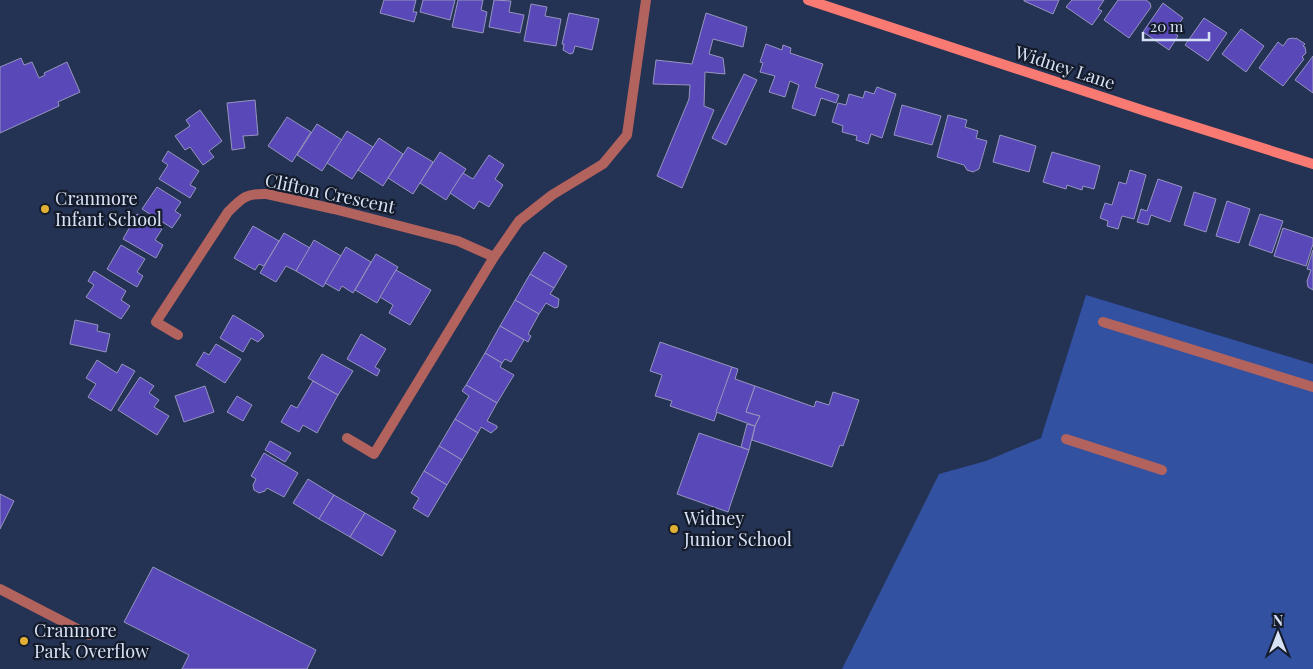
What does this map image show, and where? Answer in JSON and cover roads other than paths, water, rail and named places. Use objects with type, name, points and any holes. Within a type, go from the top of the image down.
[{"type":"street","points":[[347,438],[374,454],[494,257],[519,221],[552,195],[604,164],[627,135],[646,0]]},
{"type":"street","name":"Widney Lane","points":[[808,0],[1146,112],[1313,164]]},
{"type":"street","name":"Clifton Crescent","points":[[178,335],[156,322],[228,212],[244,197],[254,193],[267,194],[334,209],[458,241],[494,257]]},
{"type":"street","points":[[1103,322],[1313,388]]},
{"type":"street","points":[[1066,439],[1162,470]]},
{"type":"street","points":[[0,589],[88,635]]},
{"type":"place","name":"Cranmore Infant School","points":[[45,209]]},
{"type":"place","name":"Widney Junior School","points":[[674,529]]},
{"type":"place","name":"Cranmore Park Overflow","points":[[24,641]]}]
